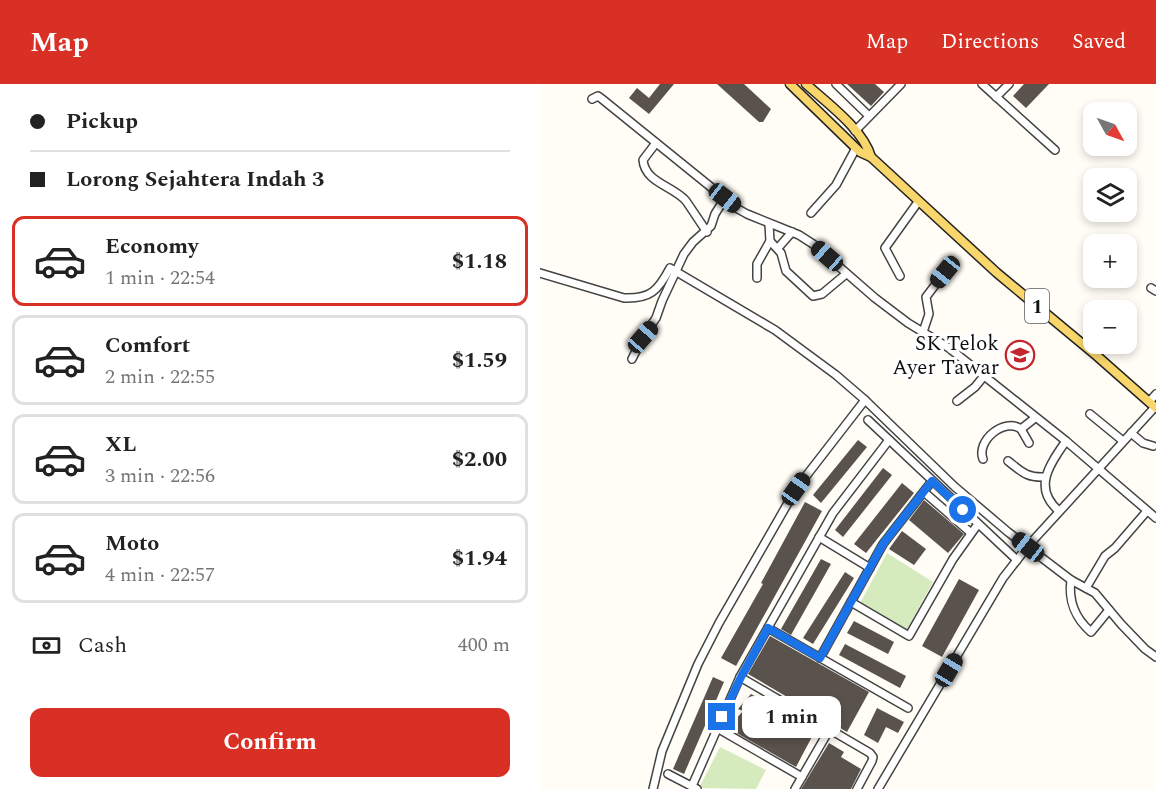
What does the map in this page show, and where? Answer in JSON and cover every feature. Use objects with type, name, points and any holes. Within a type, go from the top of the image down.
[{"type":"main road","name":"1","points":[[790,84],[860,152],[871,157],[996,273],[1091,351],[1153,406]]},
{"type":"main road","name":"1","points":[[806,84],[867,144],[871,157]]},
{"type":"street","points":[[836,84],[869,116]]},
{"type":"street","points":[[855,131],[901,84]]},
{"type":"street","points":[[982,84],[1055,150]]},
{"type":"street","points":[[996,97],[1009,84]]},
{"type":"street","points":[[592,99],[598,96],[747,214],[792,232],[813,244],[892,311],[949,348],[1066,441],[1156,518]]},
{"type":"street","points":[[656,143],[643,160],[643,166],[658,183],[684,199],[707,232]]},
{"type":"street","points":[[811,213],[836,185],[856,148]]},
{"type":"street","points":[[632,359],[656,318],[675,271],[689,247],[707,232],[725,198]]},
{"type":"street","points":[[900,276],[885,248],[918,202]]},
{"type":"street","points":[[757,278],[757,264],[770,241],[769,224]]},
{"type":"street","points":[[778,248],[792,232]]},
{"type":"street","points":[[770,241],[778,248],[786,271],[813,296],[822,294],[846,274]]},
{"type":"street","points":[[540,273],[624,298],[633,298],[648,296],[660,284],[670,268],[775,330],[865,400],[955,487],[1028,547],[1071,580],[1095,593],[1139,644],[1156,657]]},
{"type":"street","points":[[923,332],[929,314],[926,297],[945,272]]},
{"type":"street","points":[[957,400],[975,387],[984,376]]},
{"type":"street","points":[[878,789],[990,599],[1017,560],[1131,433],[1153,406],[1156,394]]},
{"type":"street","points":[[653,789],[662,751],[694,674],[719,623],[796,489],[865,400]]},
{"type":"street","points":[[1090,414],[1124,441]]},
{"type":"street","points":[[1021,429],[1035,418]]},
{"type":"street","points":[[868,420],[1017,560]]},
{"type":"street","points":[[983,459],[981,453],[983,447],[998,429],[1008,425],[1016,425],[1021,429],[1029,443]]},
{"type":"street","points":[[1131,433],[1143,443],[1153,446]]},
{"type":"street","points":[[668,774],[694,788],[717,729],[741,677],[768,628],[833,513],[889,440]]},
{"type":"street","points":[[1059,511],[1050,501],[1046,477],[1051,462],[1066,441]]},
{"type":"street","points":[[1008,460],[1027,476],[1046,477]]},
{"type":"street","points":[[820,658],[883,544],[932,481]]},
{"type":"street","points":[[924,492],[971,533]]},
{"type":"street","points":[[1086,588],[1105,556],[1115,548],[1147,511]]},
{"type":"street","points":[[851,602],[909,636],[953,559],[978,524]]},
{"type":"street","points":[[819,537],[870,568]]},
{"type":"street","points":[[1071,580],[1070,595],[1073,609],[1083,625],[1091,632],[1109,610]]},
{"type":"street","points":[[768,628],[908,708]]},
{"type":"street","points":[[741,677],[870,753],[873,757],[872,761],[857,789]]},
{"type":"street","points":[[717,729],[802,777]]},
{"type":"street","points":[[795,789],[828,732]]},
{"type":"green space","points":[[887,553],[933,582],[906,631],[858,607]]},
{"type":"green space","points":[[720,747],[766,770],[756,789],[699,788]]},
{"type":"building","points":[[660,84],[674,84],[649,114],[629,98],[637,88],[649,98]]},
{"type":"building","points":[[717,84],[744,84],[771,109],[763,122],[759,122]]},
{"type":"building","points":[[847,84],[875,84],[884,92],[871,106]]},
{"type":"building","points":[[1024,84],[1049,84],[1026,108],[1013,96]]},
{"type":"building","points":[[858,440],[867,447],[821,503],[813,495]]},
{"type":"building","points":[[883,468],[892,475],[843,537],[835,530]]},
{"type":"building","points":[[902,483],[914,493],[866,553],[854,544]]},
{"type":"building","points":[[924,500],[964,534],[948,553],[909,520]]},
{"type":"building","points":[[805,502],[822,511],[736,666],[721,658],[763,584],[761,583]]},
{"type":"building","points":[[902,531],[926,549],[914,565],[889,549]]},
{"type":"building","points":[[821,559],[831,564],[791,635],[781,629]]},
{"type":"building","points":[[845,572],[854,578],[813,644],[803,638]]},
{"type":"building","points":[[959,579],[979,590],[942,657],[922,646]]},
{"type":"building","points":[[854,621],[894,642],[888,654],[847,633]]},
{"type":"building","points":[[770,636],[869,692],[847,732],[748,674]]},
{"type":"building","points":[[845,644],[906,676],[900,688],[839,655]]},
{"type":"building","points":[[713,677],[724,682],[684,774],[673,769]]},
{"type":"building","points":[[751,694],[815,731],[796,767],[728,728],[743,711],[738,709]]},
{"type":"building","points":[[877,708],[904,722],[898,733],[886,727],[878,743],[864,735]]},
{"type":"building","points":[[829,743],[844,752],[841,757],[861,769],[851,789],[801,789]]},
{"type":"place","name":"SK Telok Ayer Tawar","points":[[1020,355]]},
{"type":"route","points":[[722,717],[768,628],[820,658],[883,544],[932,481],[963,510]]}]
